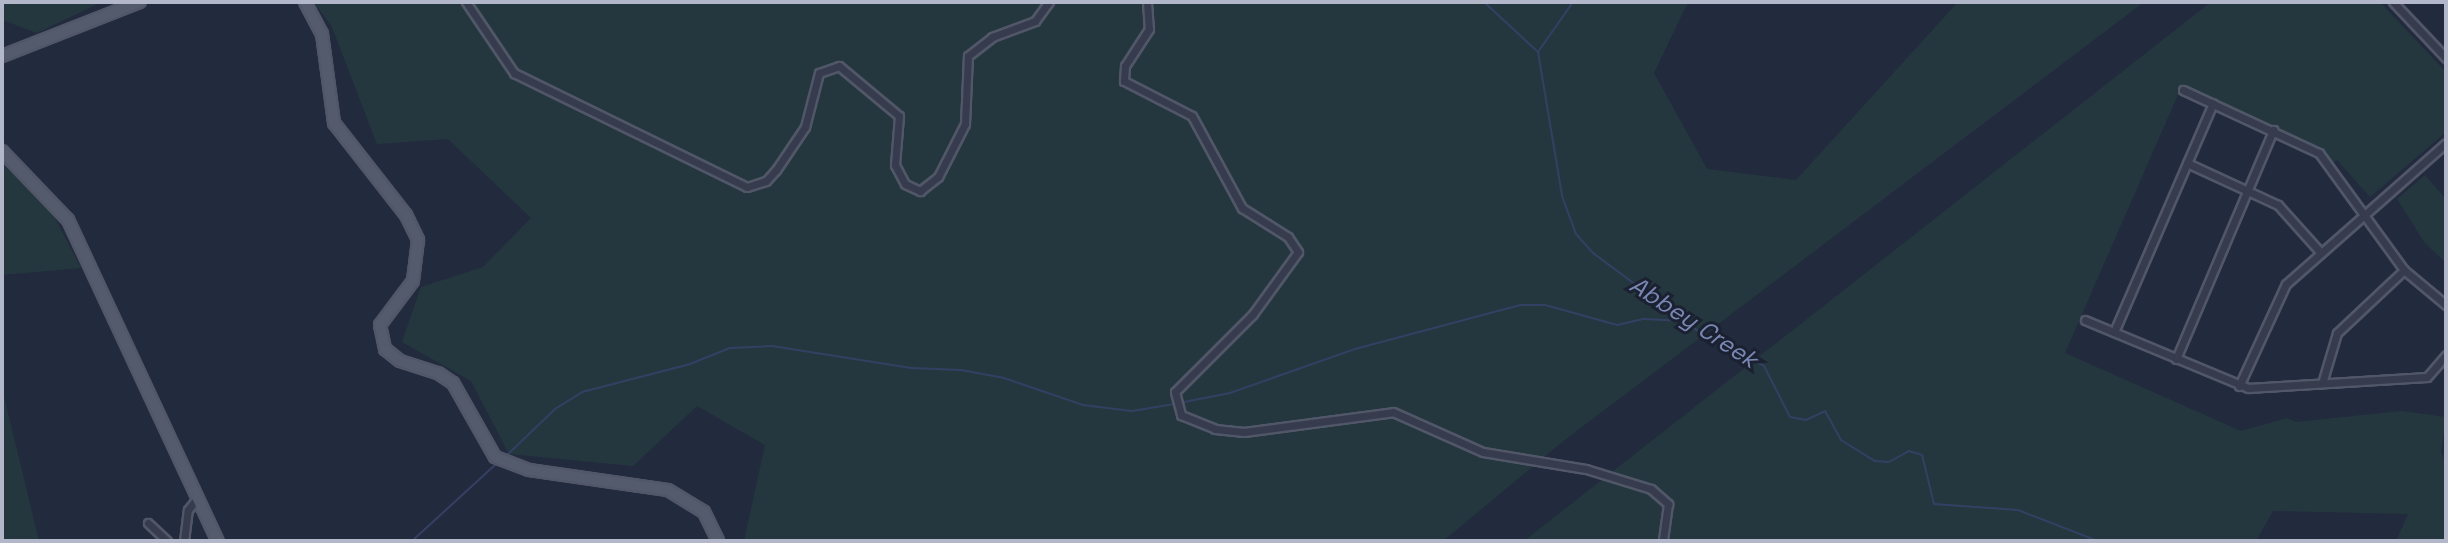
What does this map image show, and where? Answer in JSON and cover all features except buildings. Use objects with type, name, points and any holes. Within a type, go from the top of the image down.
[{"type":"main road","points":[[2,56],[140,2]]},
{"type":"main road","points":[[305,2],[322,34],[334,123],[406,215],[418,240],[413,281],[380,325],[387,352],[453,383],[495,457],[529,470],[668,490],[704,512],[718,541]]},
{"type":"main road","points":[[2,151],[68,220],[218,541]]},
{"type":"street","points":[[466,2],[514,74],[747,187],[766,181],[776,170],[805,127],[819,73],[839,66],[899,116],[895,164],[905,184],[920,191],[938,177],[965,124],[968,56],[992,37],[1035,21],[1049,2]]},
{"type":"street","points":[[1147,2],[1149,29],[1125,66],[1124,81],[1192,116],[1242,208],[1288,237],[1298,251],[1253,314],[1175,392],[1181,415],[1215,429],[1244,432],[1393,412],[1483,452],[1586,469],[1651,489],[1668,504],[1663,541]]},
{"type":"street","points":[[2396,3],[2446,58]]},
{"type":"street","points":[[2183,90],[2319,153],[2366,213],[2404,270],[2446,305]]},
{"type":"street","points":[[2114,332],[2213,103]]},
{"type":"street","points":[[2176,359],[2273,130]]},
{"type":"street","points":[[2239,386],[2286,284],[2444,149]]},
{"type":"street","points":[[2187,163],[2277,205],[2321,253]]},
{"type":"street","points":[[2323,380],[2337,333],[2404,270]]},
{"type":"street","points":[[2085,320],[2239,386],[2427,377],[2446,355]]},
{"type":"street","points":[[184,541],[188,510],[198,497]]},
{"type":"street","points":[[148,523],[167,541]]},
{"type":"shaded area","points":[[2,2],[102,2],[37,33],[2,20]]},
{"type":"shaded area","points":[[314,2],[1688,2],[1654,73],[1707,169],[1796,180],[1958,2],[2144,2],[1566,439],[1443,541],[744,541],[765,445],[697,406],[633,466],[509,454],[471,381],[402,342],[421,287],[483,267],[531,218],[448,139],[377,144],[332,27]]},
{"type":"shaded area","points":[[2211,2],[2380,2],[2446,72],[2446,132],[2370,197],[2337,160],[2330,166],[2315,151],[2180,90],[2065,353],[2241,431],[2287,418],[2296,422],[2401,411],[2446,417],[2441,452],[2446,464],[2446,541],[2396,541],[2408,514],[2273,511],[2256,541],[1524,541]]},
{"type":"shaded area","points":[[2,161],[52,212],[81,268],[2,275]]},
{"type":"shaded area","points":[[2425,175],[2446,199],[2446,263],[2424,242],[2397,199]]},
{"type":"shaded area","points":[[2,388],[39,541],[2,541]]},
{"type":"waterway","name":"Abbey Creek","points":[[1484,2],[1538,52],[1562,196],[1576,234],[1593,253],[1698,331],[1764,366],[1790,417],[1806,420],[1825,411],[1841,440],[1875,461],[1889,462],[1909,451],[1922,455],[1934,504],[2018,510],[2098,541]]},
{"type":"waterway","name":"Abbey Creek","points":[[1538,52],[1573,2]]},
{"type":"waterway","points":[[1179,403],[1230,393],[1355,349],[1520,305],[1545,305],[1617,325],[1644,319],[1685,321]]},
{"type":"waterway","points":[[506,456],[555,409],[582,392],[690,364],[730,348],[772,346],[911,368],[961,370],[1004,378],[1083,405],[1132,411],[1174,404]]},
{"type":"waterway","points":[[412,541],[496,464]]}]
